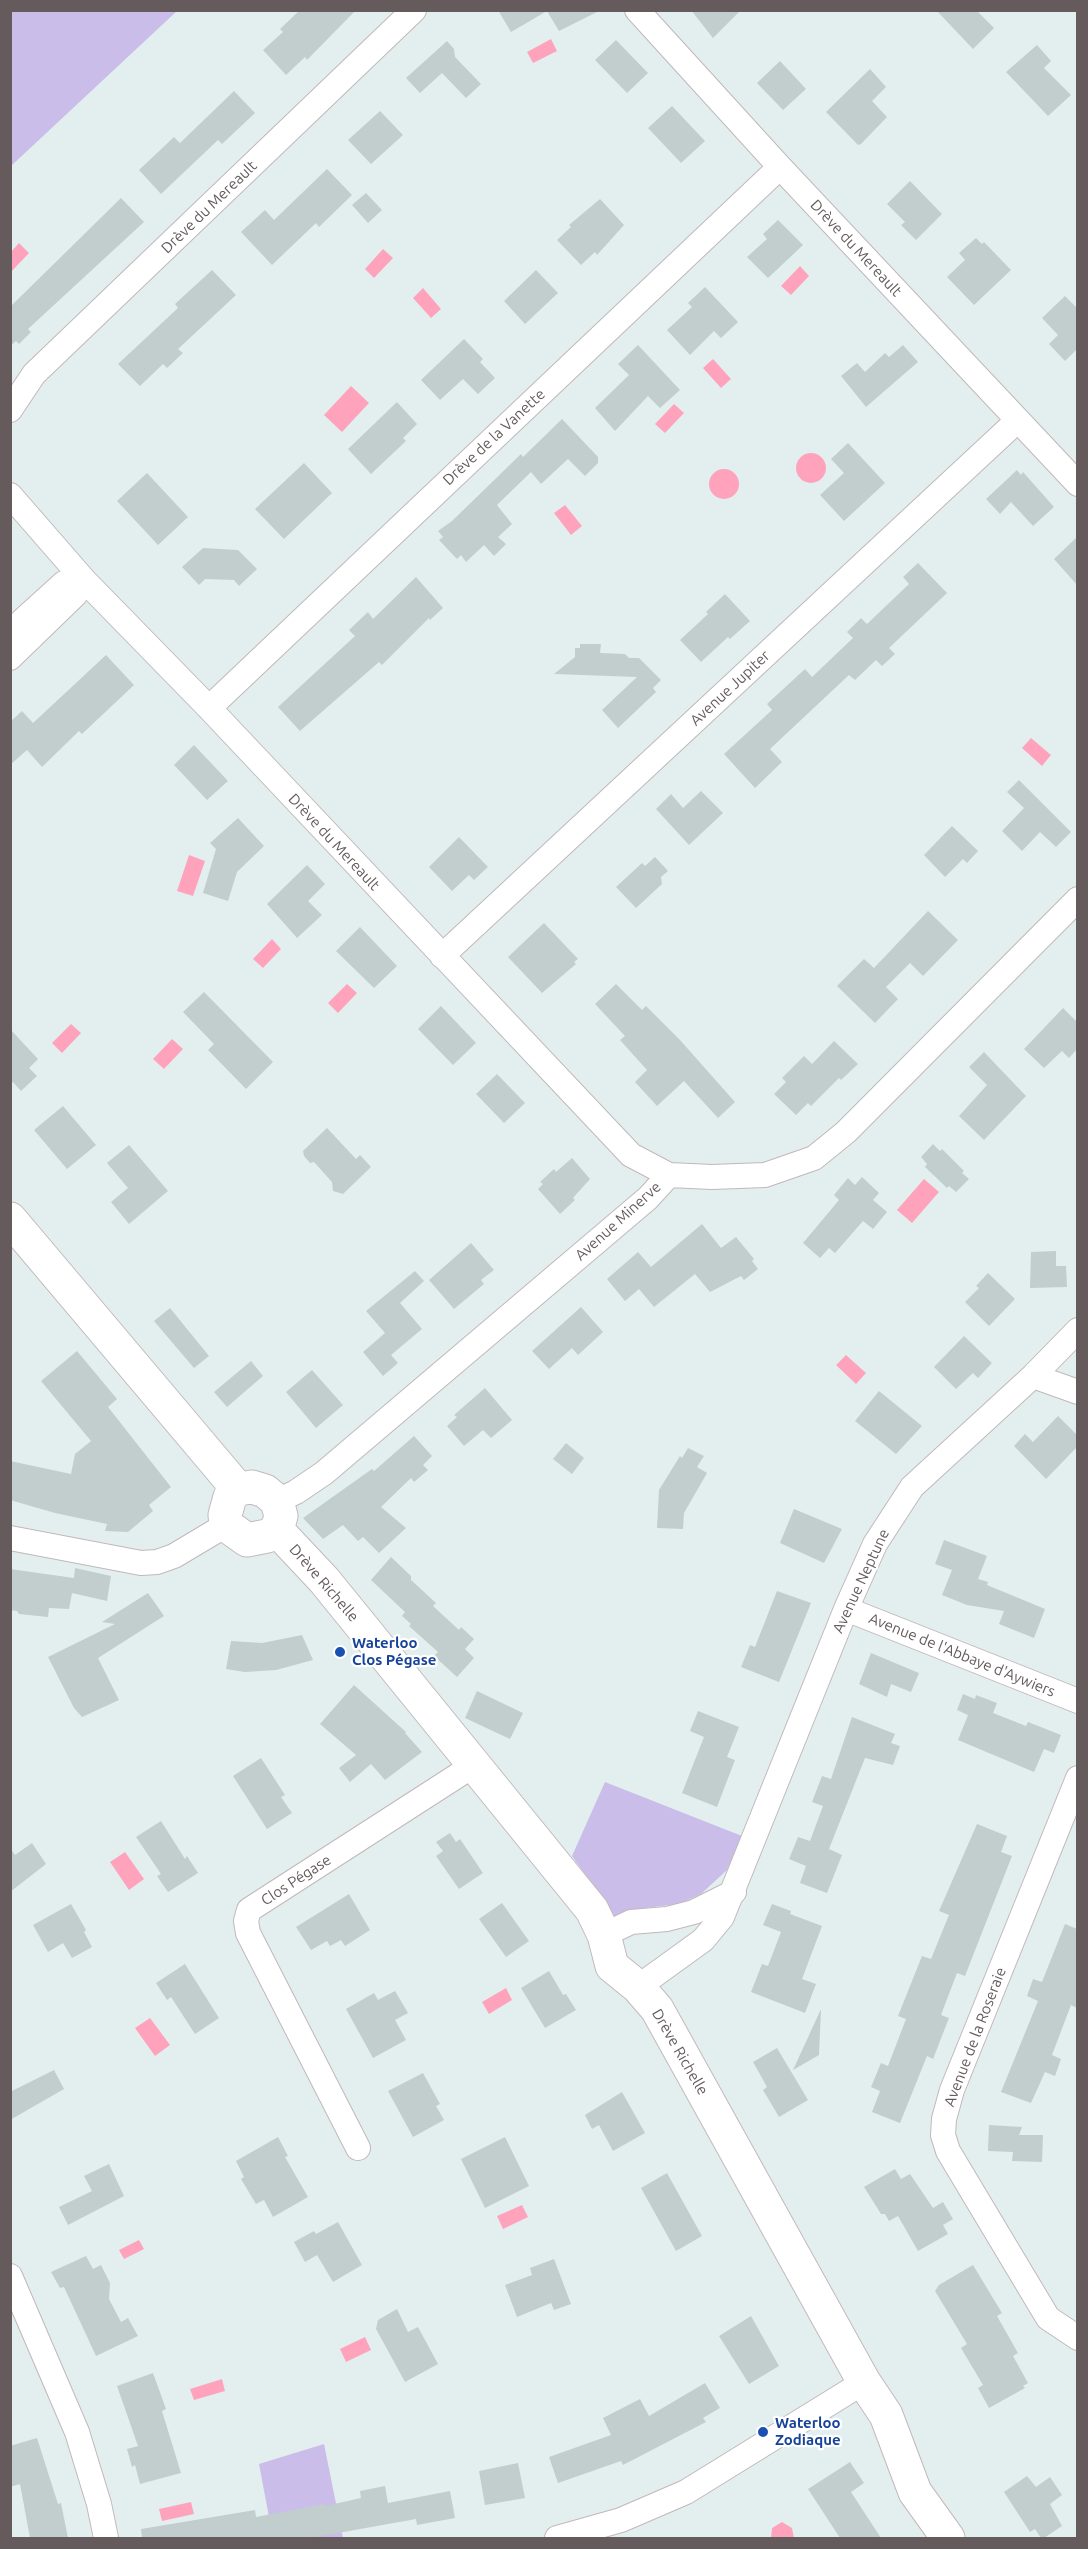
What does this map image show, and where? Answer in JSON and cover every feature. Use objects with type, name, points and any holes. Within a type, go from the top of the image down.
[{"type":"street","name":"Drève du Mereault","points":[[10,410],[34,374],[414,10]]},
{"type":"street","name":"Drève du Mereault","points":[[637,10],[780,167],[1077,484]]},
{"type":"street","name":"Drève de la Vanette","points":[[209,708],[780,167]]},
{"type":"street","name":"Avenue Jupiter","points":[[442,956],[1018,420]]},
{"type":"street","name":"Drève du Mereault","points":[[10,495],[84,580],[209,708],[631,1155],[669,1175]]},
{"type":"street","points":[[10,632],[64,584],[84,580]]},
{"type":"street","points":[[10,658],[75,595],[84,580]]},
{"type":"street","name":"Avenue Minerve","points":[[277,1515],[296,1492],[324,1473],[648,1198],[669,1175],[712,1178],[765,1175],[814,1158],[846,1132],[1077,899]]},
{"type":"street","points":[[10,1219],[238,1489]]},
{"type":"street","name":"Avenue Neptune","points":[[638,1987],[703,1940],[722,1917],[734,1892],[846,1608],[875,1544],[912,1487],[1033,1376],[1077,1330]]},
{"type":"street","points":[[1033,1376],[1077,1392]]},
{"type":"street","points":[[252,1487],[259,1489],[277,1515],[267,1536],[247,1540],[226,1525],[225,1515],[230,1497],[238,1489],[252,1487]]},
{"type":"street","name":"Drève Richelle","points":[[277,1515],[324,1580],[576,1888],[592,1910],[604,1935],[612,1966],[638,1987],[657,2009],[864,2382],[886,2415],[915,2492],[948,2538]]},
{"type":"street","points":[[10,1538],[141,1563],[157,1562],[174,1556],[226,1525]]},
{"type":"street","name":"Avenue de l'Abbaye d'Aywiers","points":[[846,1608],[1077,1701]]},
{"type":"street","name":"Clos Pégase","points":[[358,2148],[248,1933],[246,1921],[249,1910],[474,1765]]},
{"type":"street","name":"Avenue de la Roseraie","points":[[1077,1778],[952,2090],[944,2119],[943,2135],[948,2151],[1048,2318],[1077,2338]]},
{"type":"street","points":[[604,1935],[631,1923],[667,1919],[694,1912],[734,1892]]},
{"type":"street","points":[[10,2276],[21,2314],[77,2432],[99,2504],[106,2538]]},
{"type":"street","points":[[557,2538],[621,2520],[686,2492],[864,2382]]},
{"type":"shaded area","points":[[11,10],[177,10],[177,11],[11,166]]},
{"type":"shaded area","points":[[551,39],[557,51],[533,63],[527,52]]},
{"type":"shaded area","points":[[19,243],[29,253],[11,272],[11,252]]},
{"type":"shaded area","points":[[383,249],[393,258],[374,278],[365,269]]},
{"type":"shaded area","points":[[800,266],[809,276],[791,295],[781,286]]},
{"type":"shaded area","points":[[423,288],[441,309],[431,318],[413,298]]},
{"type":"shaded area","points":[[713,359],[731,379],[721,388],[703,368]]},
{"type":"shaded area","points":[[351,386],[369,403],[342,432],[324,415]]},
{"type":"shaded area","points":[[674,404],[684,413],[665,433],[655,424]]},
{"type":"shaded area","points":[[811,453],[822,457],[826,468],[822,479],[811,483],[800,479],[796,468],[800,457]]},
{"type":"shaded area","points":[[724,469],[735,473],[739,484],[735,495],[724,499],[713,495],[709,484],[713,473]]},
{"type":"shaded area","points":[[565,505],[582,526],[571,535],[554,513]]},
{"type":"shaded area","points":[[1031,738],[1051,755],[1042,766],[1022,748]]},
{"type":"shaded area","points":[[189,855],[205,861],[193,896],[177,891]]},
{"type":"shaded area","points":[[272,939],[281,949],[263,968],[253,959]]},
{"type":"shaded area","points":[[347,984],[357,993],[338,1013],[328,1003]]},
{"type":"shaded area","points":[[71,1024],[81,1033],[62,1053],[52,1043]]},
{"type":"shaded area","points":[[172,1039],[183,1049],[164,1069],[153,1059]]},
{"type":"shaded area","points":[[924,1179],[939,1192],[912,1223],[897,1210]]},
{"type":"shaded area","points":[[846,1355],[866,1373],[856,1384],[836,1365]]},
{"type":"shaded area","points":[[605,1782],[742,1836],[727,1870],[701,1894],[679,1904],[636,1909],[615,1917],[572,1856]]},
{"type":"shaded area","points":[[125,1852],[144,1879],[129,1890],[110,1862]]},
{"type":"shaded area","points":[[506,1988],[512,2000],[489,2014],[482,2002]]},
{"type":"shaded area","points":[[150,2018],[170,2045],[155,2056],[135,2028]]},
{"type":"shaded area","points":[[522,2205],[528,2217],[503,2229],[497,2216]]},
{"type":"shaded area","points":[[139,2240],[144,2249],[124,2259],[119,2250]]},
{"type":"shaded area","points":[[365,2337],[371,2350],[346,2362],[340,2349]]},
{"type":"shaded area","points":[[222,2379],[225,2391],[194,2400],[190,2389]]},
{"type":"shaded area","points":[[324,2444],[343,2538],[273,2538],[259,2464]]},
{"type":"shaded area","points":[[191,2502],[194,2514],[162,2521],[159,2509]]},
{"type":"shaded area","points":[[782,2522],[792,2528],[794,2538],[771,2538],[772,2528]]},
{"type":"building","points":[[300,10],[356,10],[307,60],[305,57],[286,75],[263,50],[283,32],[280,29]]},
{"type":"building","points":[[498,10],[601,10],[559,31],[547,11],[511,32]]},
{"type":"building","points":[[691,10],[741,10],[713,38]]},
{"type":"building","points":[[936,10],[976,10],[994,28],[973,49]]},
{"type":"building","points":[[616,40],[648,73],[627,93],[595,60]]},
{"type":"building","points":[[447,41],[454,49],[455,57],[481,84],[466,98],[442,73],[420,93],[406,78]]},
{"type":"building","points":[[1037,45],[1051,61],[1044,68],[1071,95],[1048,116],[1006,72]]},
{"type":"building","points":[[780,61],[806,89],[783,110],[757,83]]},
{"type":"building","points":[[870,69],[886,87],[872,101],[887,117],[858,145],[826,112]]},
{"type":"building","points":[[234,91],[255,113],[222,144],[218,140],[161,194],[139,170],[174,137],[180,143]]},
{"type":"building","points":[[672,106],[705,141],[681,163],[648,128]]},
{"type":"building","points":[[380,111],[403,135],[371,164],[348,140]]},
{"type":"building","points":[[327,169],[352,195],[319,227],[316,223],[272,265],[241,232],[265,210],[274,220]]},
{"type":"building","points":[[910,181],[942,214],[916,240],[901,225],[905,222],[887,204]]},
{"type":"building","points":[[366,193],[382,210],[368,223],[352,205]]},
{"type":"building","points":[[121,198],[144,222],[28,329],[31,332],[19,344],[16,341],[10,346],[10,307]]},
{"type":"building","points":[[600,199],[624,225],[597,255],[595,252],[581,265],[557,240],[571,227],[569,225]]},
{"type":"building","points":[[778,220],[803,245],[768,278],[747,257],[767,239],[763,234]]},
{"type":"building","points":[[976,238],[982,244],[984,242],[1011,270],[974,305],[947,277],[965,260],[959,253]]},
{"type":"building","points":[[212,270],[236,295],[178,349],[183,353],[167,368],[163,364],[140,386],[118,364],[178,308],[175,304]]},
{"type":"building","points":[[536,270],[558,293],[525,324],[504,301]]},
{"type":"building","points":[[705,287],[738,322],[721,338],[714,331],[690,355],[667,330],[692,307],[688,303]]},
{"type":"building","points":[[1065,296],[1077,308],[1077,349],[1065,361],[1049,344],[1058,335],[1042,318]]},
{"type":"building","points":[[464,339],[483,359],[480,362],[495,378],[478,394],[463,379],[440,400],[421,380]]},
{"type":"building","points":[[638,345],[680,390],[660,408],[648,396],[615,431],[595,408],[629,375],[618,364]]},
{"type":"building","points":[[903,345],[918,362],[866,407],[841,376],[857,363],[865,372],[885,353],[889,357]]},
{"type":"building","points":[[397,402],[417,424],[403,438],[406,441],[371,474],[348,449]]},
{"type":"building","points":[[562,419],[598,457],[598,463],[585,476],[568,459],[541,484],[531,472],[497,505],[512,524],[498,537],[506,544],[494,556],[484,545],[466,562],[461,555],[457,559],[439,540],[443,537],[438,531],[452,521],[521,454],[523,457]]},
{"type":"building","points":[[848,443],[885,483],[844,521],[820,495],[844,473],[831,459]]},
{"type":"building","points":[[304,463],[332,493],[284,539],[255,509]]},
{"type":"building","points":[[1017,470],[1021,475],[1023,472],[1054,507],[1033,526],[1011,502],[1000,514],[986,499]]},
{"type":"building","points":[[147,473],[188,517],[158,545],[117,501]]},
{"type":"building","points":[[1077,537],[1077,585],[1054,559]]},
{"type":"building","points":[[203,548],[238,550],[257,569],[239,586],[234,580],[205,579],[199,585],[182,567]]},
{"type":"building","points":[[918,563],[947,593],[889,648],[895,654],[882,666],[876,660],[855,680],[849,675],[770,749],[782,762],[755,788],[724,754],[772,710],[767,704],[805,669],[812,677],[853,638],[847,632],[861,618],[867,624],[909,584],[903,577]]},
{"type":"building","points":[[416,577],[443,608],[430,620],[429,618],[382,665],[379,662],[300,731],[278,707],[355,636],[349,630],[368,612],[373,619]]},
{"type":"building","points":[[725,594],[750,621],[730,639],[728,637],[701,662],[680,640],[708,614],[706,612]]},
{"type":"building","points":[[580,644],[601,644],[600,653],[625,654],[629,658],[639,658],[661,680],[653,688],[656,692],[618,728],[602,710],[637,677],[554,674],[575,657],[575,648],[580,648]]},
{"type":"building","points":[[106,655],[134,685],[82,734],[79,731],[42,767],[27,750],[10,765],[10,722],[22,711],[33,723]]},
{"type":"building","points":[[194,745],[228,781],[207,800],[174,765]]},
{"type":"building","points":[[1019,780],[1071,832],[1056,847],[1040,832],[1022,851],[1002,831],[1024,808],[1007,792]]},
{"type":"building","points":[[701,791],[723,813],[689,845],[656,809],[671,794],[683,808]]},
{"type":"building","points":[[238,818],[264,846],[237,872],[228,901],[203,893],[216,849],[210,843]]},
{"type":"building","points":[[952,826],[978,851],[967,863],[963,859],[945,877],[924,855]]},
{"type":"building","points":[[459,837],[488,867],[474,880],[469,875],[452,891],[429,867]]},
{"type":"building","points":[[655,857],[668,871],[661,877],[662,884],[636,908],[616,887],[642,863],[645,866]]},
{"type":"building","points":[[307,865],[325,884],[308,901],[322,915],[297,938],[267,904]]},
{"type":"building","points":[[928,911],[958,940],[923,976],[910,963],[886,987],[898,999],[875,1023],[837,986],[864,959],[874,968]]},
{"type":"building","points":[[544,923],[578,959],[574,962],[576,964],[542,993],[508,957]]},
{"type":"building","points":[[360,927],[397,966],[374,988],[336,951]]},
{"type":"building","points":[[616,984],[642,1010],[646,1006],[680,1040],[735,1102],[718,1118],[684,1081],[657,1106],[635,1082],[647,1070],[620,1040],[625,1036],[595,1004]]},
{"type":"building","points":[[204,992],[273,1062],[246,1089],[208,1050],[214,1044],[183,1012]]},
{"type":"building","points":[[441,1006],[476,1043],[453,1065],[418,1029]]},
{"type":"building","points":[[1063,1008],[1077,1022],[1077,1049],[1069,1058],[1062,1051],[1044,1068],[1024,1049]]},
{"type":"building","points":[[10,1029],[38,1059],[29,1068],[37,1076],[21,1091],[13,1082],[10,1085]]},
{"type":"building","points":[[834,1041],[858,1064],[841,1080],[839,1078],[811,1106],[808,1103],[796,1115],[774,1094],[786,1082],[782,1078],[804,1056],[812,1064]]},
{"type":"building","points":[[984,1052],[1026,1096],[984,1140],[959,1116],[987,1085],[969,1067]]},
{"type":"building","points":[[497,1074],[525,1103],[504,1123],[476,1094]]},
{"type":"building","points":[[63,1106],[96,1145],[67,1169],[34,1130]]},
{"type":"building","points":[[327,1128],[356,1159],[360,1155],[371,1167],[343,1194],[333,1191],[332,1182],[314,1162],[310,1163],[304,1156],[303,1151]]},
{"type":"building","points":[[933,1144],[940,1151],[942,1149],[969,1179],[956,1192],[949,1186],[947,1188],[925,1167],[927,1164],[921,1157]]},
{"type":"building","points":[[129,1145],[168,1191],[129,1224],[111,1202],[128,1188],[107,1163]]},
{"type":"building","points":[[572,1158],[590,1179],[573,1198],[575,1200],[560,1214],[538,1189],[543,1184],[540,1182],[554,1169],[556,1172]]},
{"type":"building","points":[[862,1177],[879,1193],[873,1200],[887,1212],[873,1229],[863,1221],[835,1253],[829,1248],[820,1258],[803,1243],[839,1200],[834,1195],[848,1178],[855,1185]]},
{"type":"building","points":[[702,1224],[721,1248],[736,1237],[754,1259],[752,1261],[758,1269],[744,1280],[741,1276],[710,1292],[695,1274],[654,1307],[639,1289],[625,1301],[607,1279],[638,1252],[651,1267]]},
{"type":"building","points":[[471,1243],[494,1270],[481,1280],[484,1284],[454,1309],[429,1280]]},
{"type":"building","points":[[1056,1251],[1056,1266],[1066,1266],[1067,1287],[1030,1288],[1031,1252]]},
{"type":"building","points":[[415,1271],[424,1281],[400,1303],[422,1329],[391,1355],[398,1363],[383,1376],[363,1352],[385,1333],[366,1311]]},
{"type":"building","points":[[988,1273],[1015,1299],[989,1326],[965,1302],[979,1288],[976,1286]]},
{"type":"building","points":[[581,1307],[603,1332],[578,1355],[572,1348],[549,1369],[532,1351]]},
{"type":"building","points":[[170,1308],[209,1356],[194,1368],[154,1321]]},
{"type":"building","points":[[964,1336],[992,1363],[978,1378],[973,1373],[956,1389],[934,1367]]},
{"type":"building","points":[[77,1351],[117,1399],[108,1407],[171,1487],[149,1505],[153,1511],[128,1532],[105,1531],[107,1524],[55,1513],[10,1500],[10,1461],[71,1474],[75,1454],[91,1441],[41,1381]]},
{"type":"building","points":[[251,1361],[263,1376],[227,1407],[214,1392]]},
{"type":"building","points":[[312,1370],[343,1405],[316,1428],[286,1392]]},
{"type":"building","points":[[485,1388],[512,1420],[491,1438],[483,1430],[464,1446],[447,1426],[457,1417],[454,1415]]},
{"type":"building","points":[[879,1391],[922,1426],[896,1454],[855,1421]]},
{"type":"building","points":[[1058,1416],[1077,1435],[1077,1447],[1046,1479],[1014,1446],[1025,1434],[1033,1442]]},
{"type":"building","points":[[414,1436],[432,1456],[423,1465],[428,1470],[414,1482],[411,1478],[381,1507],[406,1528],[379,1553],[363,1537],[358,1541],[343,1525],[323,1539],[303,1518],[372,1469],[374,1471]]},
{"type":"building","points":[[566,1443],[584,1458],[572,1474],[553,1459]]},
{"type":"building","points":[[688,1448],[704,1456],[697,1467],[707,1473],[684,1513],[683,1529],[657,1528],[659,1490],[680,1456],[682,1458]]},
{"type":"building","points":[[794,1509],[842,1529],[824,1563],[780,1543]]},
{"type":"building","points":[[944,1540],[987,1556],[978,1579],[1045,1609],[1034,1638],[999,1624],[1004,1611],[967,1605],[942,1595],[952,1570],[935,1564]]},
{"type":"building","points":[[391,1557],[436,1603],[433,1606],[459,1630],[461,1627],[474,1639],[465,1649],[474,1658],[457,1677],[434,1656],[438,1652],[409,1626],[411,1624],[402,1616],[405,1612],[371,1580]]},
{"type":"building","points":[[75,1568],[111,1576],[107,1601],[72,1593],[69,1609],[49,1608],[48,1617],[19,1614],[17,1611],[10,1610],[10,1569],[74,1578]]},
{"type":"building","points":[[777,1591],[811,1603],[779,1682],[741,1667],[750,1645],[755,1647]]},
{"type":"building","points":[[148,1593],[164,1616],[98,1658],[119,1700],[82,1717],[74,1708],[48,1657],[115,1624],[102,1622]]},
{"type":"building","points":[[302,1635],[313,1660],[276,1670],[245,1672],[226,1669],[231,1641],[262,1643]]},
{"type":"building","points":[[871,1653],[919,1673],[911,1692],[891,1684],[887,1697],[859,1684]]},
{"type":"building","points":[[354,1685],[406,1732],[422,1752],[385,1780],[371,1764],[350,1782],[339,1768],[356,1755],[320,1724]]},
{"type":"building","points":[[477,1691],[523,1713],[510,1739],[465,1718]]},
{"type":"building","points":[[963,1694],[975,1699],[976,1695],[997,1703],[993,1713],[1026,1726],[1028,1722],[1061,1735],[1054,1753],[1044,1749],[1034,1772],[958,1740],[968,1715],[957,1710]]},
{"type":"building","points":[[698,1711],[739,1727],[727,1757],[735,1760],[717,1807],[682,1793],[704,1737],[690,1731]]},
{"type":"building","points":[[852,1717],[895,1734],[891,1743],[900,1746],[893,1765],[865,1758],[829,1849],[842,1855],[827,1893],[800,1883],[806,1866],[789,1859],[798,1837],[810,1841],[823,1806],[812,1802],[822,1776],[831,1779]]},
{"type":"building","points":[[261,1758],[285,1795],[281,1797],[292,1813],[267,1829],[233,1776]]},
{"type":"building","points":[[161,1821],[185,1859],[187,1856],[198,1873],[168,1892],[157,1876],[161,1874],[136,1837]]},
{"type":"building","points":[[977,1824],[1007,1836],[1001,1852],[1012,1856],[965,1976],[957,1973],[941,2015],[949,2018],[933,2059],[927,2056],[900,2123],[872,2112],[880,2091],[871,2087],[881,2063],[888,2066],[906,2019],[898,2016],[922,1956],[931,1959],[949,1915],[939,1911]]},
{"type":"building","points":[[450,1833],[456,1842],[460,1839],[483,1873],[459,1889],[436,1856],[443,1851],[436,1842]]},
{"type":"building","points":[[32,1843],[46,1864],[10,1892],[10,1848],[15,1855]]},
{"type":"building","points":[[349,1894],[370,1930],[345,1946],[341,1940],[330,1946],[327,1941],[311,1950],[296,1927]]},
{"type":"building","points":[[502,1903],[529,1941],[506,1957],[479,1919]]},
{"type":"building","points":[[71,1904],[86,1930],[84,1932],[92,1947],[72,1958],[63,1943],[48,1952],[33,1925]]},
{"type":"building","points":[[772,1904],[791,1911],[790,1914],[822,1926],[802,1979],[816,1984],[805,2013],[751,1992],[762,1964],[768,1966],[781,1932],[763,1925]]},
{"type":"building","points":[[1065,1924],[1077,1929],[1077,2008],[1071,2005],[1052,2055],[1061,2059],[1055,2076],[1045,2072],[1031,2103],[1001,2092],[1038,2001],[1027,1996],[1033,1979],[1042,1982]]},
{"type":"building","points":[[185,1964],[219,2018],[195,2034],[171,1997],[167,2000],[156,1983]]},
{"type":"building","points":[[549,1971],[563,1995],[566,1994],[576,2010],[545,2028],[521,1988]]},
{"type":"building","points":[[395,1991],[408,2013],[395,2020],[406,2040],[373,2058],[346,2009],[374,1993],[378,2000]]},
{"type":"building","points":[[821,2009],[819,2055],[793,2070]]},
{"type":"building","points":[[777,2048],[808,2100],[779,2117],[763,2090],[767,2087],[753,2062]]},
{"type":"building","points":[[54,2070],[64,2089],[10,2120],[10,2092]]},
{"type":"building","points":[[423,2073],[440,2104],[436,2106],[444,2120],[413,2137],[388,2091]]},
{"type":"building","points":[[622,2092],[645,2133],[613,2151],[599,2125],[592,2129],[585,2115]]},
{"type":"building","points":[[989,2125],[1022,2127],[1019,2135],[1043,2135],[1042,2162],[1012,2161],[1013,2152],[988,2151]]},
{"type":"building","points":[[278,2137],[288,2156],[285,2157],[308,2197],[273,2217],[264,2200],[256,2204],[241,2179],[244,2177],[236,2161]]},
{"type":"building","points":[[505,2137],[529,2186],[485,2208],[461,2159]]},
{"type":"building","points":[[109,2164],[124,2196],[68,2225],[59,2207],[92,2191],[84,2176]]},
{"type":"building","points":[[895,2169],[901,2179],[910,2174],[933,2208],[943,2202],[953,2219],[943,2225],[948,2234],[918,2251],[898,2216],[889,2221],[885,2214],[881,2214],[864,2187]]},
{"type":"building","points":[[667,2173],[702,2236],[676,2251],[641,2188]]},
{"type":"building","points":[[338,2222],[362,2265],[333,2282],[317,2255],[305,2262],[294,2242],[314,2231],[316,2234]]},
{"type":"building","points":[[86,2256],[93,2269],[101,2265],[110,2283],[109,2299],[121,2322],[128,2318],[138,2336],[96,2356],[64,2287],[60,2288],[51,2272]]},
{"type":"building","points":[[554,2259],[571,2304],[554,2310],[551,2303],[517,2317],[505,2285],[532,2275],[530,2268]]},
{"type":"building","points":[[973,2265],[1002,2313],[997,2316],[1018,2353],[1013,2356],[1028,2383],[1023,2386],[1025,2388],[989,2408],[978,2388],[983,2385],[961,2348],[967,2344],[935,2291],[939,2285]]},
{"type":"building","points":[[397,2309],[408,2332],[418,2327],[438,2364],[405,2382],[376,2329],[378,2320]]},
{"type":"building","points":[[751,2316],[779,2366],[749,2384],[719,2336]]},
{"type":"building","points":[[153,2373],[166,2409],[162,2411],[181,2473],[140,2484],[135,2465],[132,2467],[127,2449],[138,2446],[117,2386]]},
{"type":"building","points":[[705,2383],[720,2408],[703,2418],[706,2422],[623,2465],[621,2461],[558,2483],[549,2457],[611,2435],[603,2418],[640,2399],[649,2416]]},
{"type":"building","points":[[37,2438],[58,2504],[61,2503],[68,2538],[30,2538],[20,2484],[10,2487],[10,2446]]},
{"type":"building","points":[[850,2462],[864,2483],[851,2492],[881,2538],[840,2538],[808,2489]]},
{"type":"building","points":[[518,2463],[525,2498],[485,2505],[479,2471]]},
{"type":"building","points":[[1027,2476],[1036,2487],[1050,2477],[1062,2495],[1050,2504],[1062,2526],[1044,2538],[1041,2538],[1035,2529],[1030,2532],[1004,2492]]},
{"type":"building","points":[[385,2486],[388,2503],[450,2491],[455,2518],[417,2525],[416,2519],[310,2538],[142,2538],[141,2529],[255,2510],[256,2517],[324,2504],[325,2506],[361,2498],[360,2491]]},
{"type":"place","name":"Waterloo Clos Pégase","points":[[340,1652]]},
{"type":"place","name":"Waterloo Zodiaque","points":[[763,2432]]}]
